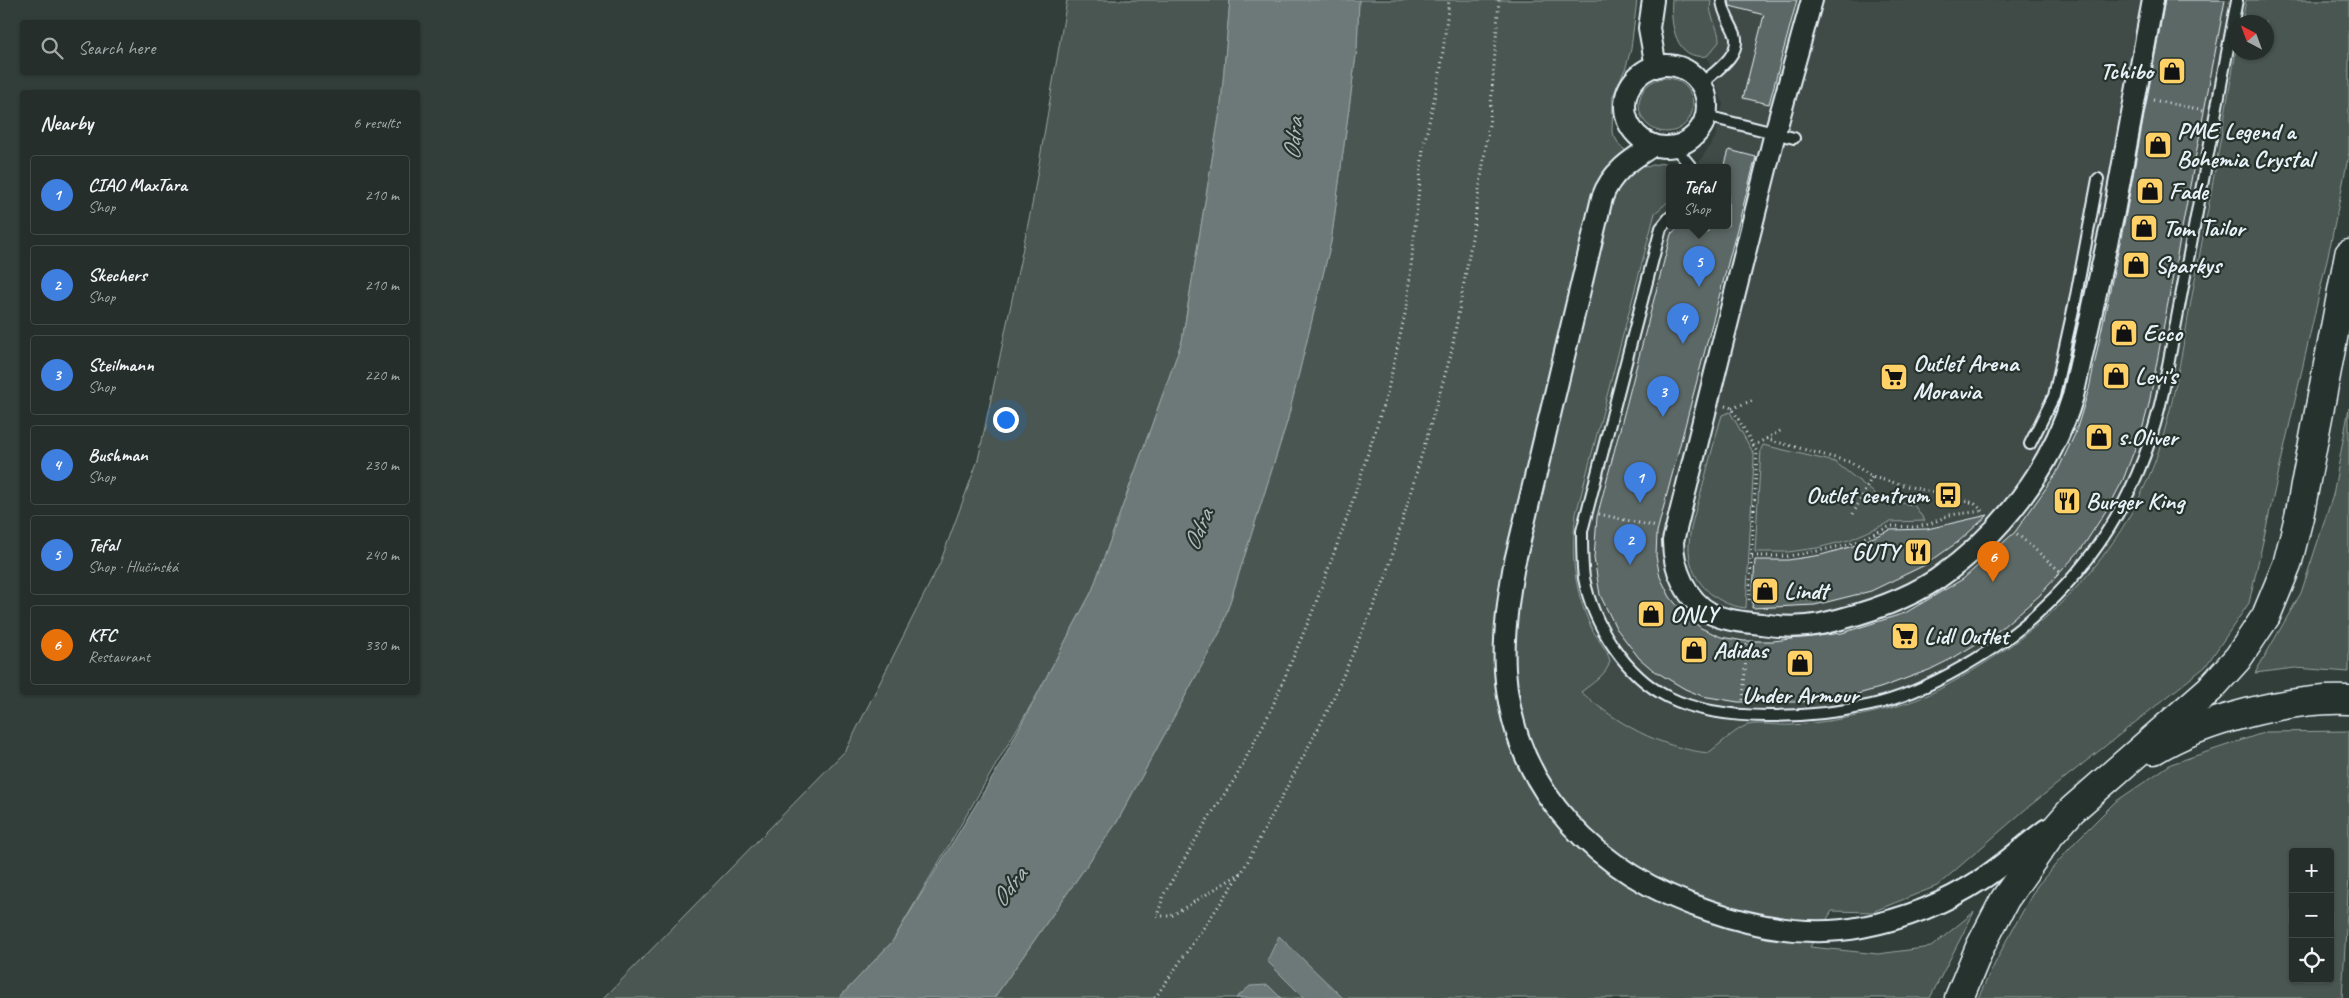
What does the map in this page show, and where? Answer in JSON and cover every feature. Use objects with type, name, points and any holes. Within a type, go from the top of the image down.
[{"type":"highway","points":[[1959,998],[1980,947],[2005,899],[2035,854],[2072,810],[2210,690],[2238,658],[2266,616],[2287,565],[2299,518],[2349,254]]},
{"type":"highway","points":[[2114,774],[2161,746],[2204,727],[2256,712],[2303,703],[2349,700]]},
{"type":"street","points":[[1653,0],[1649,28],[1656,67]]},
{"type":"street","points":[[1812,0],[1785,136],[1707,402],[1676,531],[1673,558],[1680,580],[1697,602],[1712,614],[1748,623],[1784,627],[1820,624],[1891,603],[1936,580],[1976,549],[2003,522],[2031,483],[2066,420],[2080,367],[2114,212],[2153,0]]},
{"type":"street","points":[[1656,67],[1681,68],[1696,78],[1701,84],[1706,100],[1706,116],[1698,132],[1691,139],[1674,146],[1654,145],[1641,138],[1631,126],[1626,105],[1632,84],[1642,74],[1656,67]]},
{"type":"street","points":[[1654,145],[1619,170],[1602,198],[1517,545],[1509,591],[1504,651],[1510,698],[1522,744],[1551,799],[1573,828],[1601,855],[1649,887],[1686,904],[1740,921],[1802,931],[1846,930],[1872,925],[1950,898],[1983,878],[2072,810]]},
{"type":"lane","points":[[1701,84],[1730,56],[1735,46],[1736,36],[1723,10],[1722,0]]},
{"type":"lane","points":[[1666,222],[1661,228],[1582,532],[1585,581],[1602,628],[1618,653],[1644,682],[1670,698],[1704,709],[1747,716],[1820,712],[1872,705],[1924,686],[1969,663],[2008,638],[2042,610],[2071,580],[2096,547],[2135,483],[2155,429],[2237,0]]},
{"type":"lane","points":[[1706,116],[1785,136]]},
{"type":"lane","points":[[1674,146],[1689,164]]},
{"type":"lane","points":[[2030,444],[2054,396],[2075,301],[2098,179]]},
{"type":"path","points":[[1242,872],[1171,916],[1157,916],[1164,894],[1206,822],[1236,776],[1271,710],[1314,608],[1349,512],[1386,394],[1407,305],[1423,149],[1440,68],[1449,0]]},
{"type":"path","points":[[1155,998],[1242,872],[1330,706],[1386,577],[1420,468],[1451,354],[1471,244],[1490,118],[1499,0]]},
{"type":"path","points":[[2135,97],[2216,112]]},
{"type":"path","points":[[1707,402],[1732,408],[1754,400]]},
{"type":"path","points":[[1732,408],[1757,452],[1748,623],[1747,716]]},
{"type":"path","points":[[1753,446],[1782,430]]},
{"type":"path","points":[[1766,440],[1850,462],[1872,477],[1974,503],[1983,511],[2003,522],[2071,580]]},
{"type":"path","points":[[1854,514],[1872,477]]},
{"type":"path","points":[[1587,511],[1676,531]]},
{"type":"path","points":[[1752,556],[1788,556],[1818,551],[1850,544],[1891,526],[1915,527],[1930,524],[1950,515],[1983,511]]},
{"type":"shaded area","points":[[1067,0],[1230,0],[1221,105],[1182,341],[1092,591],[1038,693],[892,942],[839,998],[604,998],[846,750],[940,563],[978,460],[1032,205]]},
{"type":"shaded area","points":[[1359,0],[1637,0],[1631,49],[1626,67],[1613,96],[1612,132],[1620,146],[1647,167],[1663,163],[1672,164],[1666,164],[1666,203],[1655,213],[1576,514],[1573,544],[1577,586],[1591,627],[1607,652],[1610,661],[1606,671],[1581,692],[1624,724],[1656,740],[1708,753],[1733,733],[1748,725],[1792,725],[1845,718],[1900,705],[1932,693],[1971,672],[2008,648],[2042,621],[2074,590],[2102,557],[2126,521],[2146,482],[2162,440],[2176,385],[2234,60],[2274,60],[2274,15],[2243,15],[2246,0],[2349,0],[2349,153],[2331,242],[2249,603],[2205,667],[2027,808],[1937,886],[1872,912],[1832,911],[1810,947],[1878,954],[1931,947],[1974,912],[1930,998],[994,998],[1117,822],[1221,630],[1287,422],[1331,242],[1357,48]]},
{"type":"shaded area","points":[[1672,0],[1711,0],[1710,6],[1718,31],[1719,42],[1707,56],[1696,56],[1688,53],[1681,47],[1672,19]]},
{"type":"shaded area","name":"Outlet Arena Moravia","points":[[1711,0],[2246,0],[2243,15],[2229,15],[2229,60],[2234,60],[2180,358],[2162,441],[2143,487],[2104,555],[2078,587],[2035,629],[1976,670],[1928,695],[1873,712],[1823,721],[1791,725],[1747,725],[1708,753],[1667,744],[1625,726],[1580,692],[1601,676],[1608,655],[1593,631],[1581,605],[1572,562],[1576,514],[1655,213],[1666,203],[1666,229],[1731,229],[1731,164],[1698,164],[1715,138],[1723,104],[1707,56],[1719,42],[1719,33],[1712,17]]},
{"type":"shaded area","points":[[1666,78],[1676,80],[1685,86],[1691,95],[1693,105],[1691,115],[1685,124],[1676,130],[1666,132],[1656,130],[1647,124],[1641,115],[1639,105],[1641,95],[1647,86],[1656,80]]},
{"type":"shaded area","points":[[2349,408],[2349,672],[2295,668],[2255,673],[2301,593],[2333,495]]},
{"type":"shaded area","points":[[1730,412],[1754,454],[1746,608],[1723,602],[1704,588],[1692,568],[1689,544],[1693,522],[1722,415]]},
{"type":"shaded area","points":[[1763,445],[1835,462],[1878,496],[1893,502],[1914,505],[1925,521],[1890,522],[1849,540],[1817,548],[1788,552],[1755,552],[1761,449]]},
{"type":"shaded area","points":[[2349,731],[2349,876],[2342,998],[1978,998],[2006,941],[2037,886],[2076,841],[2115,802],[2171,764],[2266,732]]},
{"type":"water","name":"Odra","points":[[1230,0],[1359,0],[1357,48],[1331,242],[1287,422],[1221,630],[1117,822],[994,998],[839,998],[892,942],[997,770],[1092,591],[1182,341],[1221,105]]},
{"type":"water","points":[[1279,936],[1343,998],[1304,998],[1267,961]]},
{"type":"water","points":[[1268,985],[1281,998],[1236,998],[1250,986]]},
{"type":"building","points":[[1729,0],[1797,0],[1769,104],[1743,98],[1764,15],[1730,6]]},
{"type":"building","points":[[2165,0],[2225,0],[2149,404],[2142,430],[2123,480],[2111,503],[2082,548],[2039,596],[1999,630],[1929,670],[1880,688],[1854,695],[1801,702],[1738,702],[1702,696],[1685,689],[1653,670],[1639,658],[1616,628],[1600,595],[1594,558],[1597,517],[1671,234],[1677,229],[1692,229],[1707,233],[1708,229],[1731,229],[1731,164],[1725,164],[1729,150],[1756,157],[1657,532],[1656,556],[1660,577],[1670,597],[1684,614],[1701,628],[1721,637],[1744,641],[1773,641],[1842,633],[1905,613],[1963,579],[2015,532],[2056,474],[2075,434],[2089,389],[2126,214]]},
{"type":"building","points":[[1988,515],[1958,542],[1925,565],[1871,591],[1815,605],[1752,608],[1755,560],[1788,560],[1821,555],[1853,546],[1890,530],[1927,529]]},
{"type":"place","name":"Tchibo","points":[[2172,71]]},
{"type":"place","name":"PME Legend a Bohemia Crystal","points":[[2158,145]]},
{"type":"place","name":"Fade","points":[[2150,191]]},
{"type":"place","name":"Tom Tailor","points":[[2144,228]]},
{"type":"place","name":"Sparkys","points":[[2136,265]]},
{"type":"place","name":"Tefal","points":[[1699,287]]},
{"type":"place","name":"Ecco","points":[[2124,333]]},
{"type":"place","name":"Bushman","points":[[1683,344]]},
{"type":"place","name":"Levi's","points":[[2116,376]]},
{"type":"place","name":"Outlet Arena Moravia","points":[[1894,377]]},
{"type":"place","name":"Steilmann","points":[[1663,417]]},
{"type":"place","name":"s.Oliver","points":[[2099,437]]},
{"type":"place","name":"Outlet centrum","points":[[1948,495]]},
{"type":"place","name":"Burger King","points":[[2067,501]]},
{"type":"place","name":"CIAO MaxTara","points":[[1640,503]]},
{"type":"place","name":"GUTY","points":[[1918,552]]},
{"type":"place","name":"Skechers","points":[[1630,565]]},
{"type":"place","name":"KFC","points":[[1993,582]]},
{"type":"place","name":"Lindt","points":[[1765,591]]},
{"type":"place","name":"ONLY","points":[[1651,614]]},
{"type":"place","name":"Lidl Outlet","points":[[1905,636]]},
{"type":"place","name":"Adidas","points":[[1694,650]]},
{"type":"place","name":"Under Armour","points":[[1800,663]]}]
